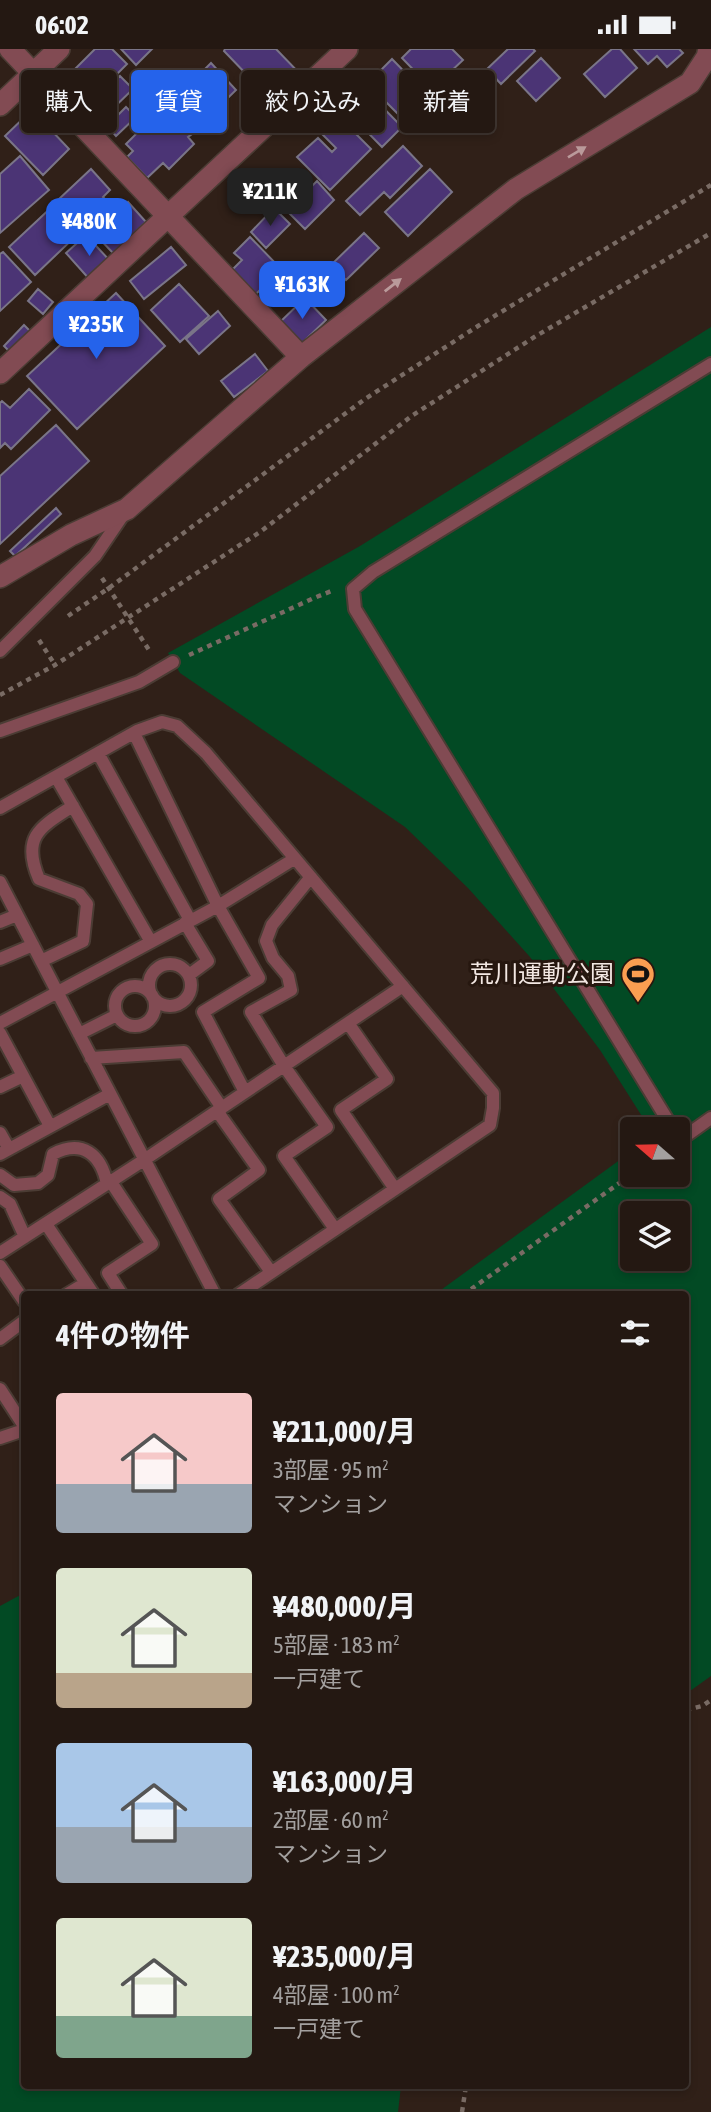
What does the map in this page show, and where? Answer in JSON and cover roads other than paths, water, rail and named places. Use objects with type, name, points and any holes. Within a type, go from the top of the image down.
[{"type":"street","points":[[10,49],[29,70]]},
{"type":"street","points":[[37,70],[60,49]]},
{"type":"street","points":[[0,373],[348,49]]},
{"type":"street","points":[[0,577],[71,535],[127,509],[301,357],[516,189],[690,83],[707,57],[709,49]]},
{"type":"street","points":[[0,105],[21,85]]},
{"type":"street","points":[[90,133],[301,357]]},
{"type":"lane","points":[[666,1117],[355,609],[353,589],[373,572],[711,364]]},
{"type":"lane","points":[[0,651],[95,556],[127,509]]},
{"type":"lane","points":[[0,731],[139,682],[173,662]]},
{"type":"lane","points":[[0,809],[134,733],[162,722],[177,726],[206,753],[493,1093],[491,1125],[244,1291]]},
{"type":"lane","points":[[134,733],[218,906],[259,978],[203,1012],[245,1092]]},
{"type":"lane","points":[[98,753],[208,961],[189,975]]},
{"type":"lane","points":[[56,776],[151,942]]},
{"type":"lane","points":[[41,961],[83,941],[87,904],[79,894],[39,879],[32,862],[31,848],[42,825],[73,806]]},
{"type":"lane","points":[[0,1023],[218,906],[294,859]]},
{"type":"lane","points":[[310,878],[272,925],[266,941],[273,958],[288,976],[291,989],[251,1012],[284,1066],[327,1127],[284,1156],[335,1230]]},
{"type":"lane","points":[[1,886],[213,1291]]},
{"type":"lane","points":[[0,922],[17,915]]},
{"type":"lane","points":[[0,959],[33,945]]},
{"type":"lane","points":[[0,1253],[403,986]]},
{"type":"lane","points":[[79,1034],[117,1016]]},
{"type":"lane","points":[[348,1023],[387,1079],[341,1110],[395,1189]]},
{"type":"lane","points":[[0,1033],[50,1126]]},
{"type":"lane","points":[[92,1058],[184,1052],[259,1170],[219,1199],[271,1272]]},
{"type":"lane","points":[[0,1087],[23,1076]]},
{"type":"lane","points":[[0,1133],[5,1151],[110,1094]]},
{"type":"lane","points":[[690,1133],[711,1118]]},
{"type":"lane","points":[[0,1175],[14,1185],[38,1183],[48,1175],[53,1154],[74,1146],[96,1157],[109,1183],[152,1244],[108,1273],[119,1291]]},
{"type":"lane","points":[[0,1196],[10,1204],[25,1237]]},
{"type":"lane","points":[[46,1224],[91,1291]]},
{"type":"lane","points":[[0,1266],[21,1297]]},
{"type":"lane","points":[[73,1291],[86,1283]]},
{"type":"lane","points":[[0,1339],[21,1323]]},
{"type":"lane","points":[[0,1389],[21,1423]]},
{"type":"lane","points":[[0,1438],[21,1429]]},
{"type":"place","name":"荒川運動公園","points":[[638,1004]]}]
